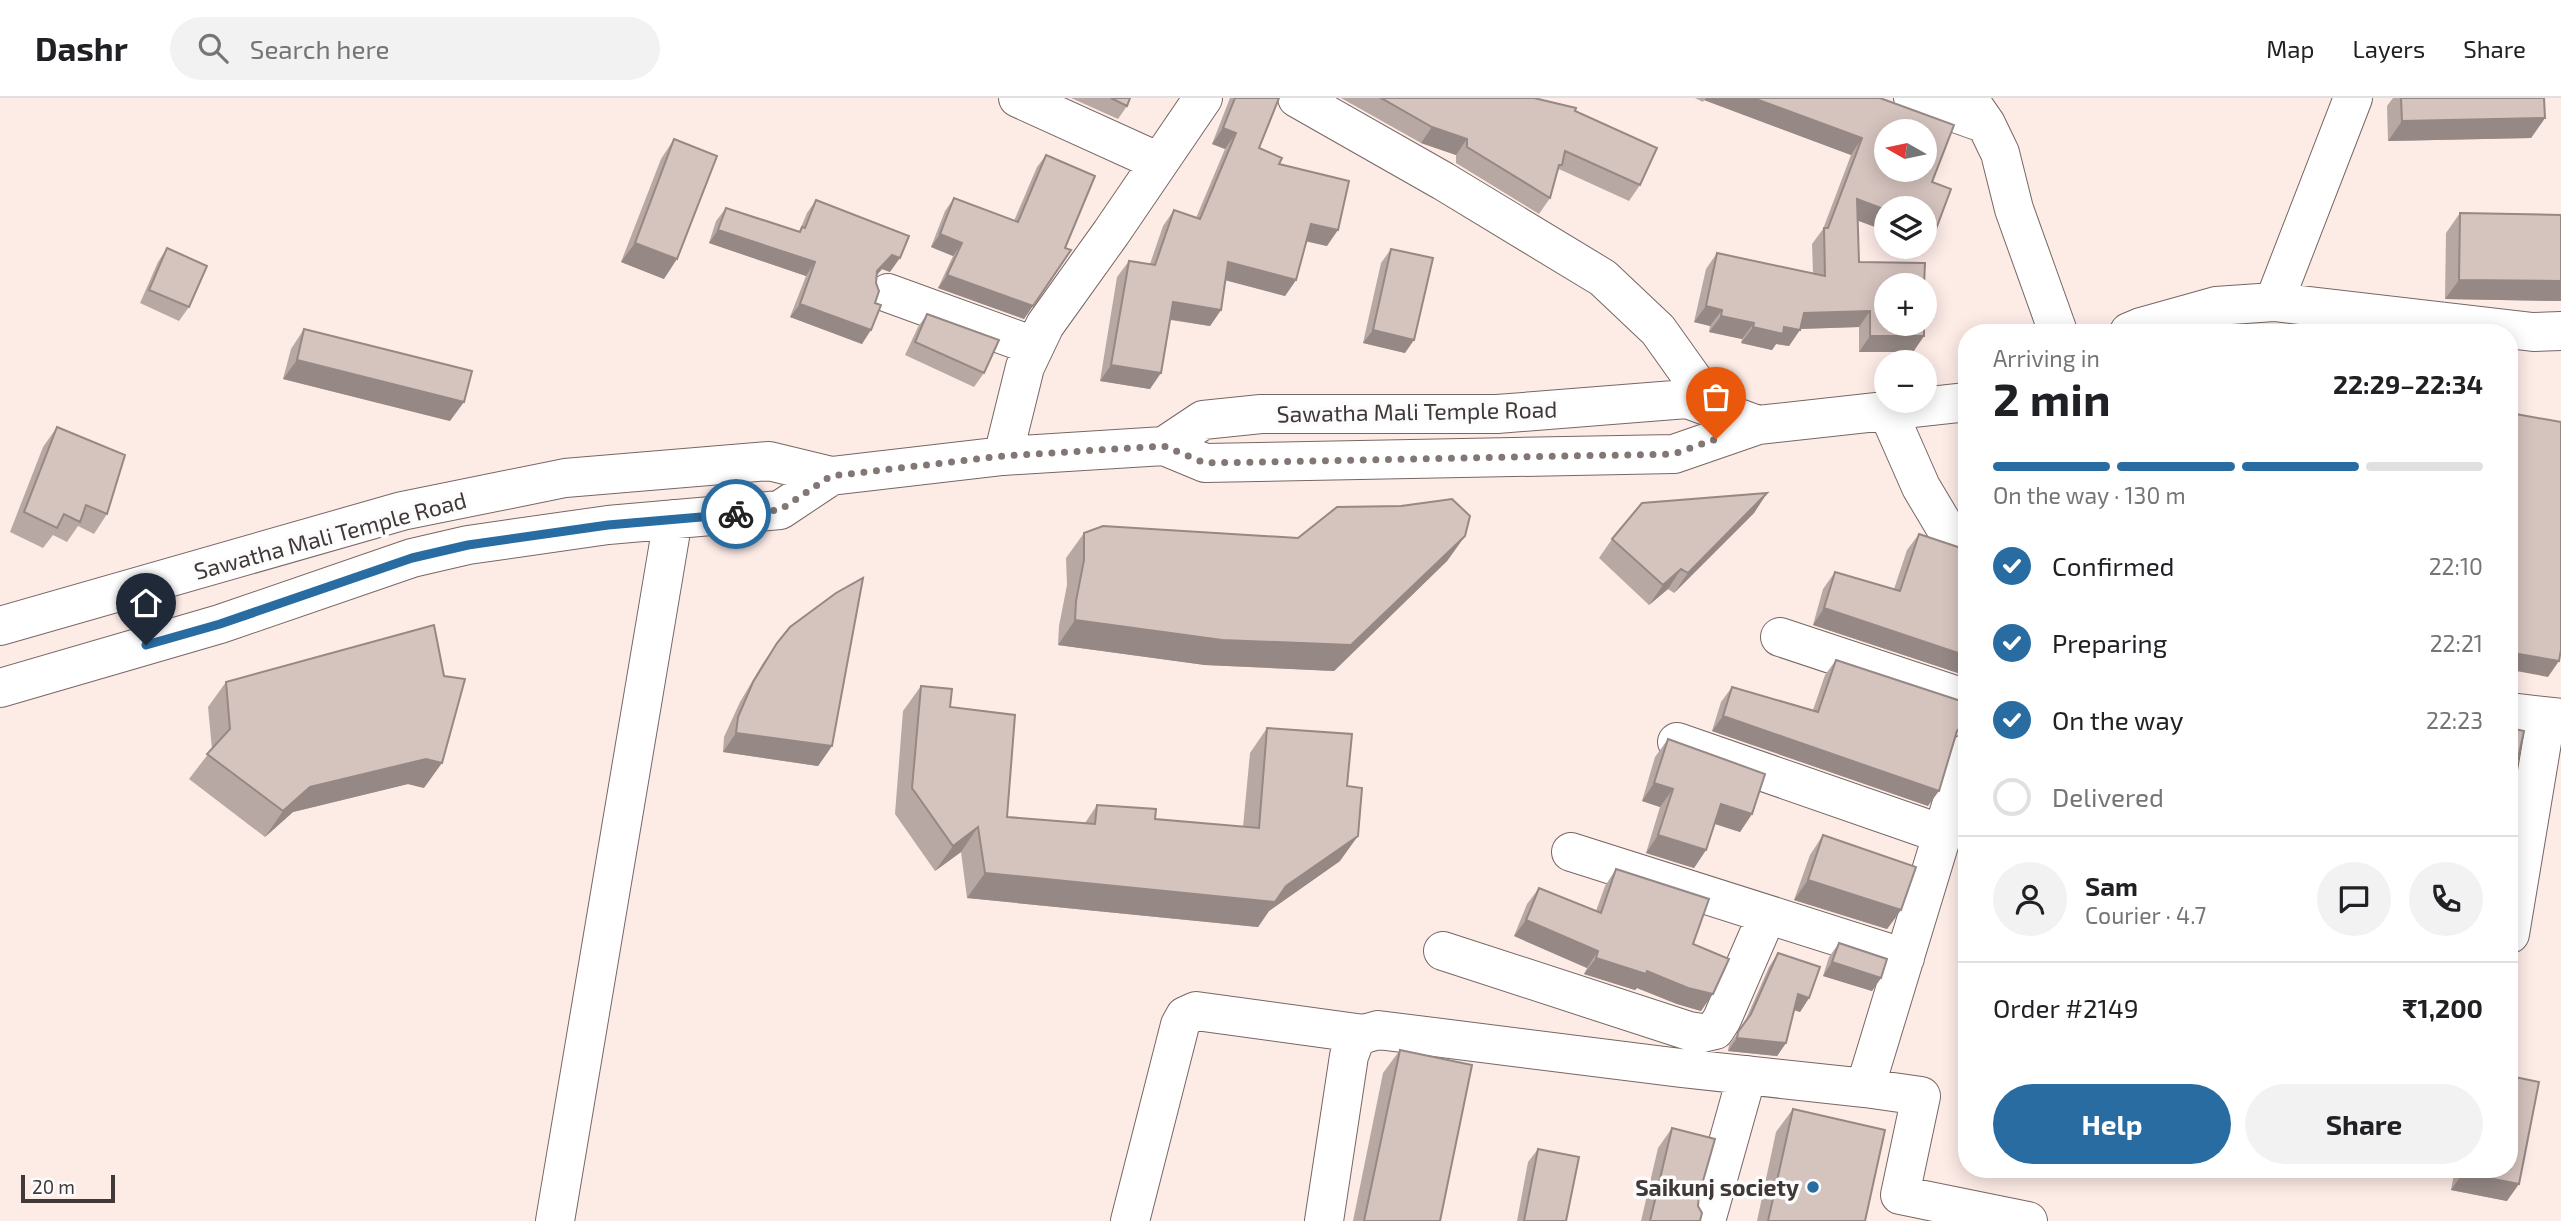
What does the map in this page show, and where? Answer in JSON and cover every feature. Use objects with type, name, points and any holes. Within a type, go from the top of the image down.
[{"type":"street","points":[[1018,98],[1159,162]]},
{"type":"street","points":[[1003,456],[1025,368],[1045,325],[1203,98]]},
{"type":"street","points":[[1297,98],[1443,181],[1603,278],[1658,330],[1715,410]]},
{"type":"street","points":[[1913,98],[1977,111],[2000,153],[2014,209],[2055,324]]},
{"type":"street","points":[[2274,302],[2353,98]]},
{"type":"street","points":[[888,293],[1034,346]]},
{"type":"street","points":[[2152,324],[2216,306],[2274,302],[2464,324]]},
{"type":"street","points":[[2518,330],[2561,331]]},
{"type":"street","name":"Sawatha Mali Temple Road","points":[[1164,446],[1203,420],[1261,414],[1497,414],[1686,399],[1758,425]]},
{"type":"street","name":"Sawatha Mali Temple Road","points":[[1937,406],[1958,403]]},
{"type":"street","name":"Sawatha Mali Temple Road","points":[[0,626],[402,511],[565,478],[769,461],[831,476],[1003,456],[1164,446],[1205,463],[1674,454],[1758,425],[1878,413]]},
{"type":"street","points":[[1888,413],[1921,487],[1949,534],[1958,538]]},
{"type":"street","name":"Sawatha Mali Temple Road","points":[[0,688],[220,624],[412,558],[468,545],[608,525],[780,510],[831,476]]},
{"type":"street","points":[[555,1221],[673,519]]},
{"type":"street","points":[[1780,637],[1958,696]]},
{"type":"street","points":[[2518,874],[2539,716]]},
{"type":"street","points":[[1677,742],[1942,834]]},
{"type":"street","points":[[1865,1088],[1958,782]]},
{"type":"street","points":[[1571,852],[1905,958]]},
{"type":"street","points":[[1443,951],[1702,1033],[1715,1030],[1722,1019],[1767,915]]},
{"type":"street","points":[[1130,1221],[1180,1025],[1185,1016],[1196,1012],[1364,1034]]},
{"type":"street","points":[[1324,1221],[1349,1056],[1355,1040],[1378,1030],[1921,1096],[1899,1195],[2028,1221]]},
{"type":"street","points":[[1706,1221],[1746,1075]]},
{"type":"building","points":[[1111,98],[1130,98],[1127,106]]},
{"type":"building","points":[[1235,98],[1279,98],[1259,148],[1282,158],[1279,164],[1349,181],[1338,230],[1311,224],[1296,280],[1228,262],[1221,310],[1173,302],[1161,373],[1111,365],[1129,261],[1155,265],[1174,210],[1200,219],[1236,133],[1223,128]]},
{"type":"building","points":[[1381,98],[1534,98],[1576,108],[1575,111],[1657,148],[1640,185],[1565,151],[1550,198],[1467,147],[1467,139],[1432,127]]},
{"type":"building","points":[[1753,98],[1880,98],[1954,125],[1937,169],[1937,119],[1874,119],[1874,182],[1932,182],[1951,189],[1937,226],[1937,196],[1874,196],[1874,205],[1857,199],[1859,262],[1925,263],[1925,273],[1874,273],[1874,336],[1870,336],[1870,311],[1804,313],[1800,330],[1784,327],[1783,334],[1753,327],[1754,323],[1721,316],[1722,310],[1706,306],[1717,253],[1825,276],[1824,228],[1828,228],[1862,138]]},
{"type":"building","points":[[2401,98],[2544,98],[2545,118],[2402,121]]},
{"type":"building","points":[[674,139],[717,156],[677,259],[635,243]]},
{"type":"building","points":[[1046,155],[1095,176],[1065,248],[1071,250],[1033,306],[947,275],[962,243],[940,234],[954,198],[1018,222]]},
{"type":"building","points":[[816,200],[909,236],[900,258],[892,255],[877,271],[876,283],[879,291],[875,303],[881,305],[871,330],[800,304],[815,262],[718,230],[726,208],[800,232],[802,227],[805,228]]},
{"type":"building","points":[[2460,213],[2561,215],[2561,281],[2459,280]]},
{"type":"building","points":[[167,248],[207,266],[189,307],[149,290]]},
{"type":"building","points":[[1391,249],[1433,258],[1414,340],[1373,330]]},
{"type":"building","points":[[927,314],[999,340],[984,373],[915,342]]},
{"type":"building","points":[[304,329],[472,371],[464,402],[297,360]]},
{"type":"building","points":[[2518,414],[2561,422],[2559,661],[2518,654]]},
{"type":"building","points":[[57,427],[125,455],[107,514],[86,505],[80,522],[64,514],[57,528],[24,512]]},
{"type":"building","points":[[1767,493],[1688,573],[1681,569],[1663,585],[1612,539],[1642,503]]},
{"type":"building","points":[[1452,499],[1470,516],[1465,536],[1351,645],[1222,640],[1075,620],[1084,560],[1084,533],[1103,526],[1298,538],[1337,507],[1401,506]]},
{"type":"building","points":[[1919,534],[1958,547],[1958,653],[1824,608],[1835,572],[1900,591]]},
{"type":"building","points":[[863,578],[832,746],[736,733],[738,717],[753,682],[790,627],[836,593]]},
{"type":"building","points":[[434,625],[444,676],[465,679],[442,763],[426,759],[310,787],[283,811],[207,754],[230,729],[226,682]]},
{"type":"building","points":[[1836,660],[1958,700],[1958,730],[1939,791],[1723,716],[1732,687],[1818,712]]},
{"type":"building","points":[[921,686],[952,689],[950,707],[1015,715],[1007,817],[1095,824],[1097,805],[1156,809],[1155,819],[1259,828],[1267,728],[1352,734],[1347,786],[1362,788],[1358,836],[1286,886],[1275,902],[985,873],[978,827],[953,846],[912,788]]},
{"type":"building","points":[[2518,730],[2524,731],[2518,759]]},
{"type":"building","points":[[1668,739],[1765,774],[1752,814],[1721,804],[1706,850],[1658,835],[1673,789],[1654,783]]},
{"type":"building","points":[[1823,835],[1916,867],[1901,910],[1808,880]]},
{"type":"building","points":[[1616,869],[1709,899],[1693,944],[1729,959],[1713,994],[1688,988],[1647,971],[1646,974],[1596,958],[1598,951],[1526,920],[1539,888],[1601,913]]},
{"type":"building","points":[[1839,943],[1887,959],[1881,978],[1832,962]]},
{"type":"building","points":[[1778,953],[1820,967],[1809,998],[1798,994],[1786,1043],[1737,1038],[1738,1032],[1751,1014]]},
{"type":"building","points":[[1400,1050],[1472,1065],[1440,1221],[1364,1221]]},
{"type":"building","points":[[2518,1078],[2539,1082],[2519,1184],[2488,1178],[2518,1178]]},
{"type":"building","name":"Saikunj society","points":[[1793,1109],[1885,1130],[1865,1221],[1768,1221]]},
{"type":"building","points":[[1672,1128],[1715,1139],[1699,1195],[1698,1206],[1702,1213],[1700,1221],[1650,1221]]},
{"type":"building","points":[[1538,1149],[1579,1157],[1566,1221],[1524,1221]]},
{"type":"way so far","points":[[736,514],[780,510],[831,476],[1003,456],[1164,446],[1205,463],[1674,454],[1716,439]]},
{"type":"place","name":"Saikunj society","points":[[1813,1187]]},
{"type":"route","points":[[146,645],[220,624],[412,558],[468,545],[608,525],[736,514]]}]
